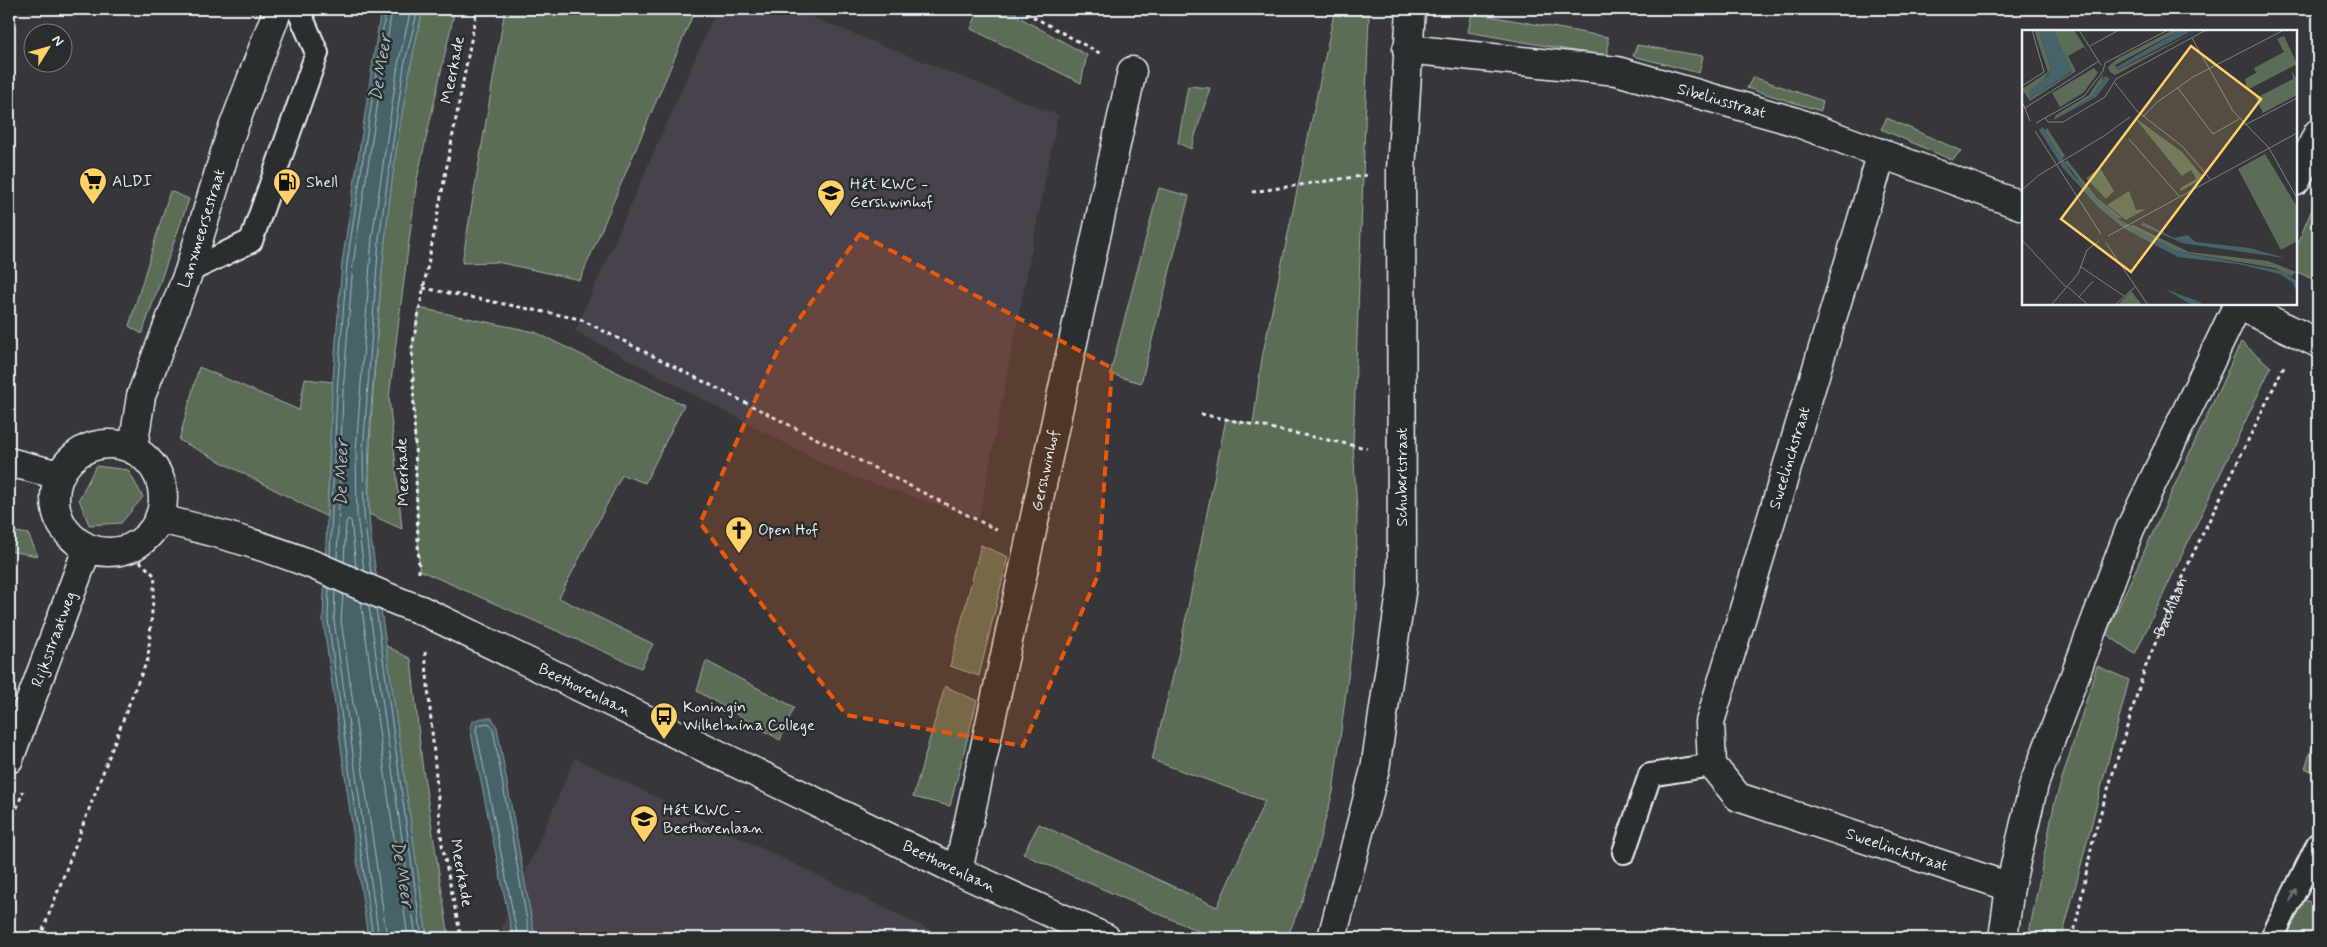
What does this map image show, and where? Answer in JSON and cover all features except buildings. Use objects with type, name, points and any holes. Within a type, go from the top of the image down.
[{"type":"street","name":"Lanxmeersestraat","points":[[133,448],[141,396],[190,271],[230,136],[278,9]]},
{"type":"street","name":"Schubertstraat","points":[[1332,938],[1375,769],[1402,586],[1401,170],[1407,49],[1411,9]]},
{"type":"street","name":"Sibeliusstraat","points":[[1407,49],[1617,71],[1793,121],[2022,206]]},
{"type":"street","name":"Gershwinhof","points":[[958,871],[1132,71]]},
{"type":"street","points":[[2297,178],[2318,132]]},
{"type":"street","name":"Sweelinckstraat","points":[[1882,153],[1710,722],[1712,765],[1738,797],[2010,887]]},
{"type":"street","points":[[2003,938],[2010,887],[2034,784],[2130,529],[2237,305]]},
{"type":"street","points":[[2239,305],[2309,338]]},
{"type":"street","points":[[104,443],[133,448],[154,466],[164,491],[160,519],[148,538],[128,550],[87,548],[65,530],[54,504],[59,475],[77,453],[104,443]]},
{"type":"street","points":[[9,462],[59,475]]},
{"type":"street","name":"Beethovenlaan","points":[[160,519],[195,527],[310,564],[421,610],[958,871],[1106,938]]},
{"type":"street","name":"Rijksstraatweg","points":[[9,759],[87,548]]},
{"type":"lane","points":[[190,271],[251,241],[317,53],[298,9]]},
{"type":"lane","points":[[1624,852],[1650,775],[1712,765]]},
{"type":"lane","points":[[2272,938],[2318,844]]},
{"type":"path","name":"Meerkade","points":[[461,938],[442,844],[421,610],[412,348],[477,9]]},
{"type":"path","points":[[1019,9],[1132,71]]},
{"type":"path","points":[[1252,192],[1401,170]]},
{"type":"path","points":[[423,288],[580,319],[1028,546]]},
{"type":"path","name":"Bachlaan","points":[[2072,938],[2094,835],[2145,668],[2191,558],[2309,338],[2318,294]]},
{"type":"path","points":[[1201,414],[1402,455]]},
{"type":"path","points":[[40,938],[148,658],[155,576],[128,550]]},
{"type":"highlighted area","points":[[860,234],[1112,368],[1098,575],[1023,746],[846,715],[700,523],[779,347]]},
{"type":"shaded area","name":"Hét KWC - Gershwinhof","points":[[717,9],[791,9],[1058,115],[979,519],[839,472],[575,331]]},
{"type":"shaded area","name":"Hét KWC - Beethovenlaan","points":[[575,758],[947,938],[504,938],[502,927]]},
{"type":"green space","points":[[423,9],[455,9],[417,179],[389,397],[402,529],[369,514],[370,453],[379,308],[392,179],[405,94]]},
{"type":"green space","points":[[505,9],[695,10],[580,280],[497,262],[462,263]]},
{"type":"green space","points":[[979,9],[1014,9],[1017,16],[1087,55],[1081,83],[971,29]]},
{"type":"green space","points":[[1335,9],[1369,9],[1369,16],[1353,445],[1357,511],[1356,615],[1333,792],[1304,896],[1287,938],[1214,938],[1023,854],[1039,824],[1217,907],[1265,801],[1152,760],[1179,652],[1226,419],[1253,424],[1262,358]]},
{"type":"green space","points":[[1472,13],[1608,37],[1608,57],[1468,32]]},
{"type":"green space","points":[[1637,45],[1703,56],[1699,73],[1633,56]]},
{"type":"green space","points":[[1753,77],[1823,101],[1821,111],[1747,88]]},
{"type":"green space","points":[[1188,86],[1210,88],[1191,149],[1178,143]]},
{"type":"green space","points":[[1887,118],[1961,151],[1952,160],[1881,129]]},
{"type":"green space","points":[[1159,188],[1189,196],[1141,383],[1110,374]]},
{"type":"green space","points":[[170,191],[189,199],[142,334],[129,326]]},
{"type":"green space","points":[[2318,195],[2318,266],[2312,279],[2297,272],[2297,245]]},
{"type":"green space","points":[[419,308],[535,332],[684,405],[645,483],[622,475],[559,598],[653,644],[641,668],[419,570],[412,348]]},
{"type":"green space","points":[[2241,342],[2271,367],[2135,654],[2106,634]]},
{"type":"green space","points":[[199,367],[299,410],[305,379],[333,382],[327,517],[179,440]]},
{"type":"green space","points":[[96,466],[128,470],[143,497],[121,523],[89,525],[79,499]]},
{"type":"green space","points":[[9,531],[28,534],[38,556],[9,551]]},
{"type":"green space","points":[[981,545],[1008,557],[979,676],[950,666]]},
{"type":"green space","points":[[385,645],[411,659],[422,763],[449,938],[427,938]]},
{"type":"green space","points":[[706,661],[794,707],[780,740],[697,691]]},
{"type":"green space","points":[[2097,666],[2129,680],[2062,938],[2028,938],[2054,805]]},
{"type":"green space","points":[[945,686],[977,701],[950,806],[913,797]]},
{"type":"green space","points":[[2314,742],[2318,743],[2318,775],[2305,768]]},
{"type":"green space","points":[[2293,894],[2318,906],[2318,938],[2272,938]]},
{"type":"water","name":"De Meer","points":[[381,9],[423,9],[406,92],[388,218],[370,417],[368,489],[371,538],[427,938],[368,938],[323,620],[332,391],[342,263]]},
{"type":"water","points":[[482,718],[492,718],[497,727],[535,938],[513,938],[470,728],[473,721]]},
{"type":"place","name":"ALDI","points":[[93,205]]},
{"type":"place","name":"Shell","points":[[287,206]]},
{"type":"place","name":"Hét KWC - Gershwinhof","points":[[831,217]]},
{"type":"place","name":"Open Hof","points":[[739,554]]},
{"type":"place","name":"Koningin Wilhelmina College","points":[[664,740]]},
{"type":"place","name":"Hét KWC - Beethovenlaan","points":[[644,843]]}]
